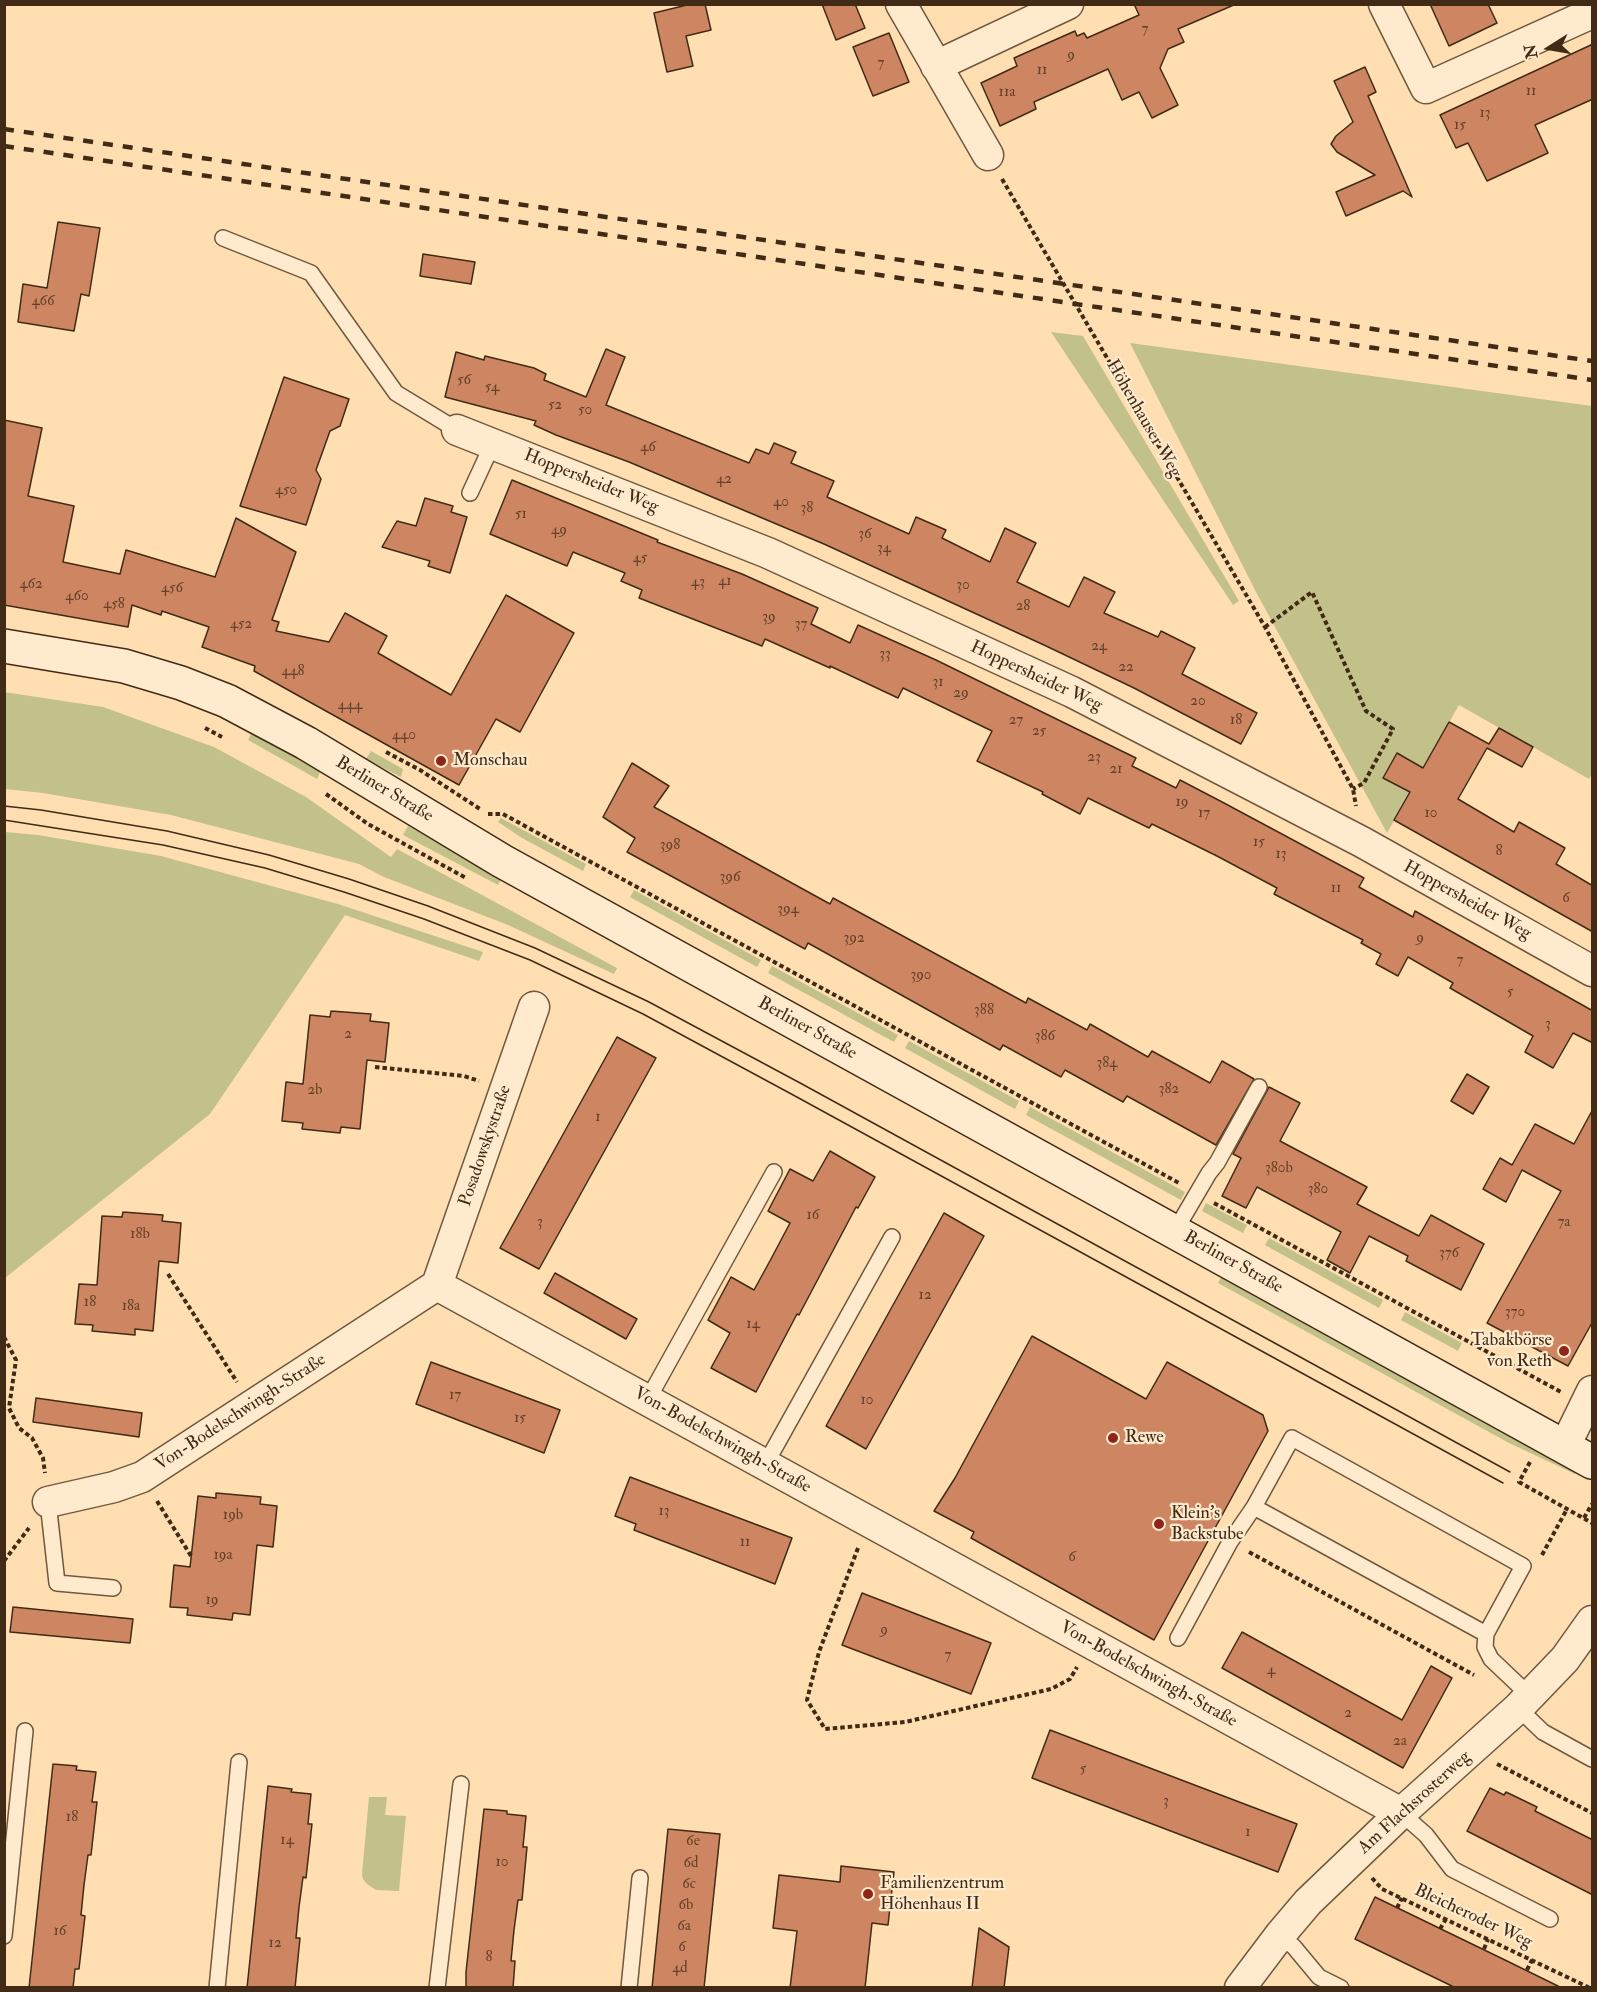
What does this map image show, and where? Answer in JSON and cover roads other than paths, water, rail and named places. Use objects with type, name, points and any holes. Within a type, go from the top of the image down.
[{"type":"main road","name":"Berliner Straße","points":[[4,646],[124,666],[181,683],[227,701],[316,749],[502,861],[1579,1454]]},
{"type":"street","points":[[901,4],[988,155]]},
{"type":"street","points":[[936,66],[1068,4]]},
{"type":"street","points":[[1384,4],[1426,88],[1593,13]]},
{"type":"street","name":"Hoppersheider Weg","points":[[457,430],[768,554],[1072,692],[1362,842],[1593,971]]},
{"type":"street","name":"Posadowskystraße","points":[[437,1286],[534,1007]]},
{"type":"street","name":"Von-Bodelschwingh-Straße","points":[[48,1502],[114,1487],[142,1477],[437,1286],[1401,1813]]},
{"type":"street","points":[[1579,1454],[1589,1398]]},
{"type":"street","name":"Am Flachsrosterweg","points":[[1240,1988],[1308,1902],[1401,1813],[1524,1702],[1565,1659],[1593,1621]]},
{"type":"lane","points":[[223,238],[311,273],[396,393],[457,430]]},
{"type":"lane","points":[[470,493],[493,443]]},
{"type":"lane","points":[[1175,1231],[1217,1163],[1258,1087]]},
{"type":"lane","points":[[647,1401],[774,1172]]},
{"type":"lane","points":[[765,1465],[891,1237]]},
{"type":"lane","points":[[1178,1638],[1230,1542],[1254,1507],[1292,1438],[1523,1566],[1486,1634],[1485,1647],[1542,1732],[1593,1759]]},
{"type":"lane","points":[[48,1502],[57,1583],[113,1588]]},
{"type":"lane","points":[[1254,1507],[1486,1634]]},
{"type":"lane","points":[[4,1936],[25,1731]]},
{"type":"lane","points":[[217,1988],[239,1762]]},
{"type":"lane","points":[[437,1988],[462,1784]]},
{"type":"lane","points":[[1401,1813],[1426,1835],[1452,1869],[1550,1919]]},
{"type":"lane","points":[[629,1988],[640,1878]]},
{"type":"lane","points":[[1280,1935],[1294,1947],[1318,1982],[1341,1988]]},
{"type":"tram line","points":[[4,806],[167,831],[269,855],[428,906],[535,948],[649,1002],[802,1084],[1510,1472]]},
{"type":"tram line","points":[[4,820],[163,845],[265,868],[424,919],[530,960],[643,1014],[1503,1483]]},
{"type":"railway","points":[[4,129],[1592,361]]},
{"type":"railway","points":[[4,146],[1592,380]]},
{"type":"place","name":"Monschau","points":[[441,761]]},
{"type":"place","name":"Tabakbörse von Reth","points":[[1564,1351]]},
{"type":"place","name":"Rewe","points":[[1113,1438]]},
{"type":"place","name":"Klein's Backstube","points":[[1159,1524]]},
{"type":"place","name":"Familienzentrum Höhenhaus II","points":[[868,1894]]}]
